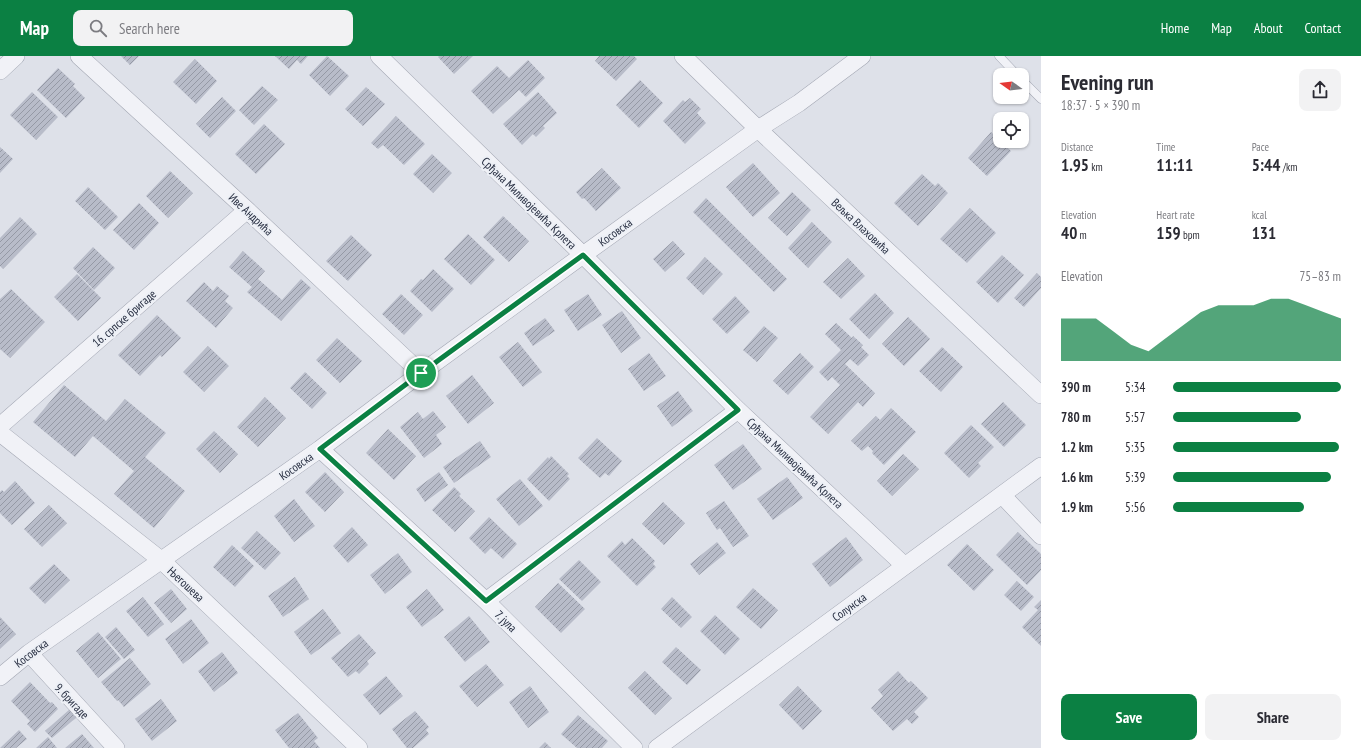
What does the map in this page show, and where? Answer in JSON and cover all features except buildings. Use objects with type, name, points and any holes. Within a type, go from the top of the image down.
[{"type":"street","points":[[0,72],[16,56]]},
{"type":"street","name":"Иве Андрића","points":[[79,56],[247,210],[421,373]]},
{"type":"street","name":"Срђана Миливојевића Крлета","points":[[379,56],[583,255],[738,410],[905,566]]},
{"type":"street","name":"Вељка Влаховића","points":[[683,56],[758,129],[1041,395]]},
{"type":"street","name":"Косовска","points":[[0,677],[29,653],[320,449],[421,373],[583,255],[758,129],[799,103],[862,56]]},
{"type":"street","name":"16. српске бригаде","points":[[0,426],[247,210]]},
{"type":"street","points":[[486,601],[738,410]]},
{"type":"street","name":"Његошева","points":[[0,433],[161,560],[359,748]]},
{"type":"street","name":"7. јула","points":[[320,449],[486,601],[634,748]]},
{"type":"street","name":"Солунска","points":[[657,748],[1041,466]]},
{"type":"street","points":[[1002,495],[1041,536]]},
{"type":"street","name":"9. бригаде","points":[[29,653],[116,748]]},
{"type":"lane","points":[[998,56],[1010,68]]},
{"type":"lane","points":[[1029,87],[1041,99]]},
{"type":"route","points":[[583,255],[738,410],[486,601],[320,449],[421,373],[583,255]]}]
